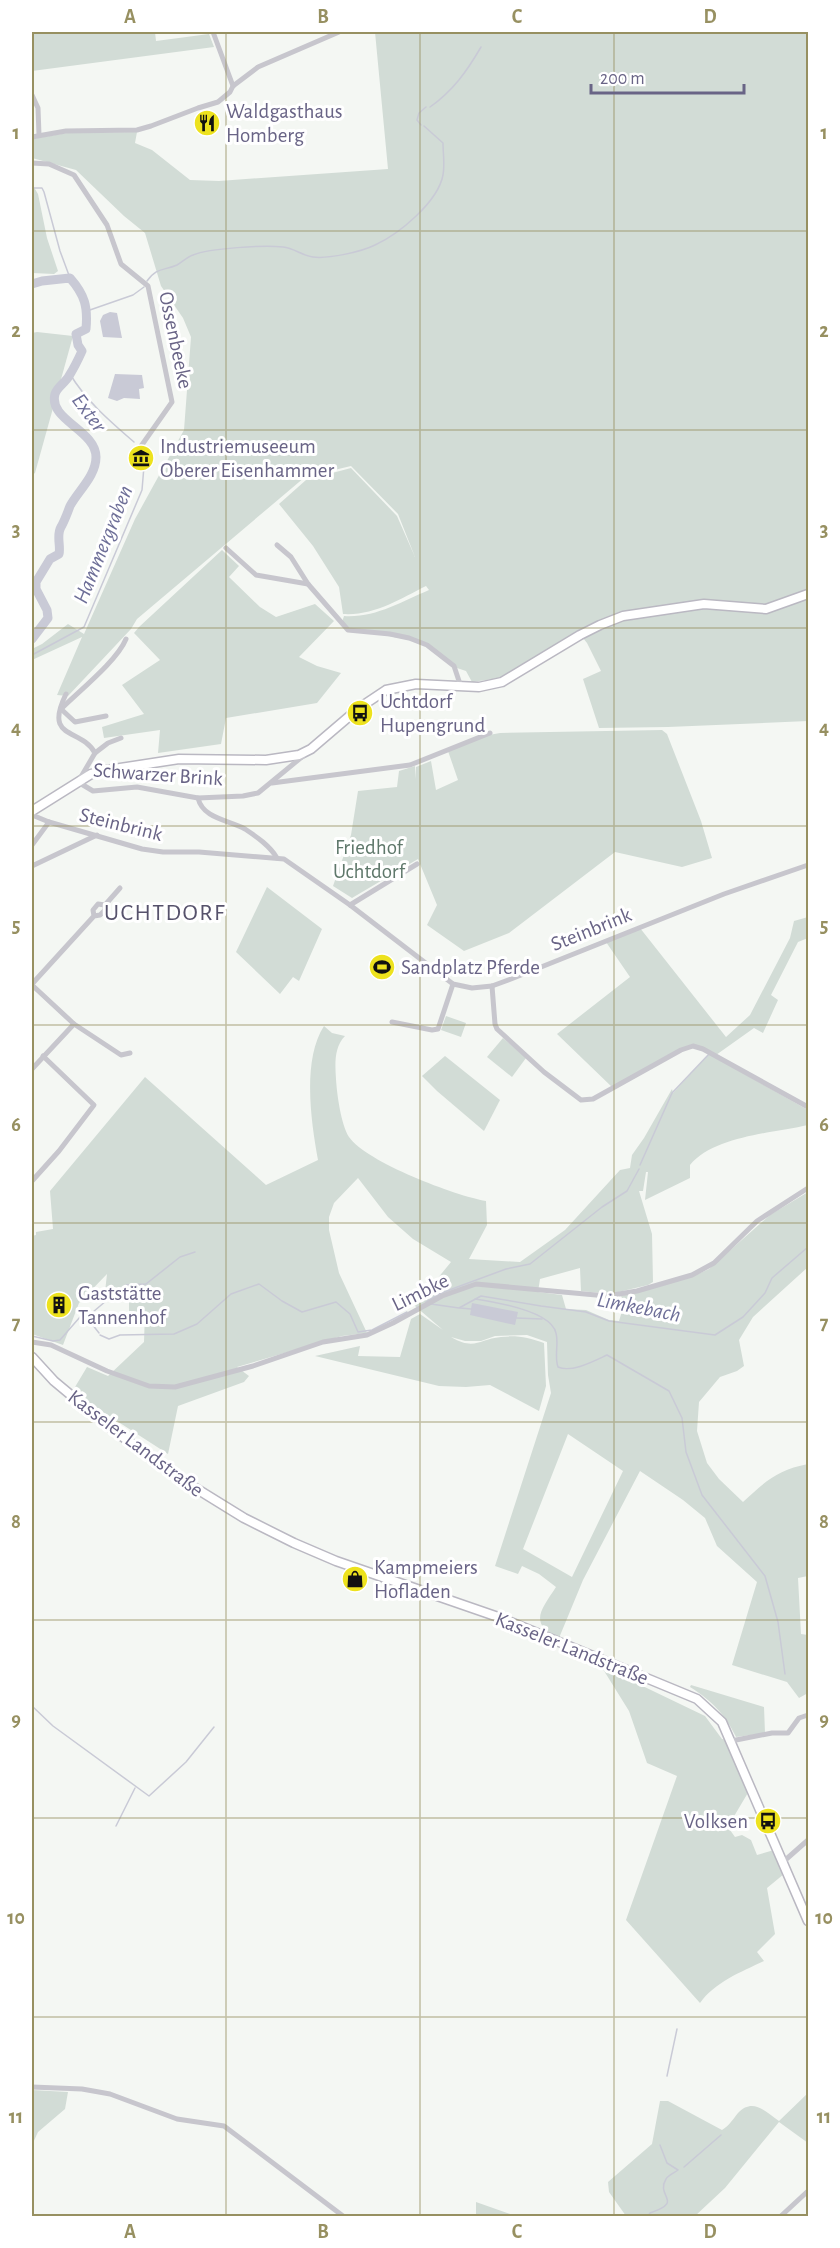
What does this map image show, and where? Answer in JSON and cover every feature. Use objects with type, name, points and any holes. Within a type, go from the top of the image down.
[{"type":"street","points":[[213,32],[233,86]]},
{"type":"street","points":[[32,137],[74,131],[137,130],[218,102],[230,92],[233,86],[258,66],[339,32]]},
{"type":"street","points":[[32,95],[38,108],[39,135]]},
{"type":"street","name":"Ossenbeeke","points":[[32,163],[49,164],[74,175],[104,219],[121,264],[148,286],[172,402],[132,459]]},
{"type":"street","points":[[278,545],[291,557],[308,584],[348,630],[390,634],[410,638],[427,645],[454,666],[461,687]]},
{"type":"street","points":[[226,548],[256,575],[308,584]]},
{"type":"street","points":[[32,813],[78,782],[99,771],[179,759],[266,760],[300,755],[311,749],[359,708],[386,690],[416,684],[484,686],[512,678],[580,635],[623,616],[704,604],[766,609],[808,594]]},
{"type":"street","points":[[61,709],[107,664],[126,639]]},
{"type":"street","points":[[66,694],[59,719],[63,729],[90,745],[95,753]]},
{"type":"street","points":[[61,709],[75,722],[106,716]]},
{"type":"street","name":"Schwarzer Brink","points":[[270,783],[410,765],[490,733]]},
{"type":"street","points":[[78,782],[95,753],[102,746],[121,738]]},
{"type":"street","name":"Schwarzer Brink","points":[[78,782],[93,791],[137,787],[198,798],[258,793],[311,749]]},
{"type":"street","name":"Steinbrink","points":[[198,798],[205,810],[250,833],[272,849],[277,858]]},
{"type":"street","name":"Steinbrink","points":[[32,813],[49,822],[142,849],[277,858],[291,862],[453,984],[472,988],[492,986],[713,898],[808,865]]},
{"type":"street","points":[[32,845],[49,822]]},
{"type":"street","points":[[32,866],[97,835]]},
{"type":"street","points":[[350,905],[417,864]]},
{"type":"street","points":[[120,888],[105,905],[105,910],[100,915],[94,915],[32,985],[74,1024],[121,1055],[130,1053]]},
{"type":"street","points":[[392,1022],[432,1030],[438,1029],[444,1017],[453,984]]},
{"type":"street","points":[[492,986],[497,1029],[536,1065],[581,1100],[593,1099],[681,1050],[693,1046],[703,1049],[808,1107]]},
{"type":"street","points":[[32,1069],[74,1024]]},
{"type":"street","points":[[32,1181],[59,1151],[94,1105],[43,1056]]},
{"type":"street","name":"Limbke","points":[[32,1342],[51,1346],[107,1371],[149,1386],[175,1387],[253,1366],[323,1342],[367,1335],[442,1296],[476,1284],[607,1296],[637,1291],[692,1275],[714,1263],[757,1221],[808,1188]]},
{"type":"street","name":"Kasseler Landstraße","points":[[32,1356],[54,1380],[108,1426],[176,1476],[244,1518],[336,1561],[501,1618],[697,1699],[722,1722],[808,1921]]},
{"type":"street","points":[[731,1741],[772,1733],[788,1733],[799,1718],[808,1715]]},
{"type":"street","points":[[783,1862],[808,1840]]},
{"type":"street","points":[[32,2087],[82,2089],[110,2094],[177,2119],[224,2126],[343,2217]]},
{"type":"street","points":[[781,2217],[808,2191]]},
{"type":"green space","points":[[32,32],[155,32],[156,41],[209,34],[214,47],[32,71]]},
{"type":"green space","points":[[375,32],[808,32],[808,721],[599,728],[583,679],[601,671],[587,643],[579,633],[507,677],[472,682],[466,671],[457,668],[427,643],[349,629],[342,622],[344,616],[377,612],[429,590],[426,586],[376,609],[343,614],[339,587],[313,546],[279,504],[306,480],[351,468],[397,516],[415,557],[398,514],[351,466],[305,477],[137,619],[131,629],[68,696],[57,695],[82,637],[32,660],[32,649],[68,624],[84,634],[135,519],[184,430],[191,337],[183,318],[161,286],[145,233],[76,170],[32,158],[32,139],[67,133],[137,132],[135,143],[152,150],[190,180],[219,181],[388,169]]},
{"type":"green space","points":[[32,184],[38,194],[47,238],[58,271],[54,274],[32,273]]},
{"type":"green space","points":[[32,333],[73,336],[35,473],[32,475]]},
{"type":"green space","points":[[222,550],[239,566],[229,577],[260,607],[276,617],[315,604],[334,621],[299,657],[317,666],[341,673],[317,703],[226,718],[221,744],[158,753],[160,730],[104,738],[102,727],[144,714],[122,685],[160,660],[134,633]]},
{"type":"green space","name":"Friedhof Uchtdorf","points":[[662,730],[667,734],[701,821],[712,858],[682,867],[615,852],[509,933],[464,951],[427,925],[437,905],[418,859],[352,898],[333,886],[351,835],[358,791],[397,787],[399,771],[415,766],[416,779],[416,767],[431,761],[436,790],[458,780],[448,751],[489,735]]},
{"type":"green space","points":[[267,887],[322,929],[299,981],[293,977],[280,994],[236,952]]},
{"type":"green space","points":[[808,917],[808,938],[798,942],[771,995],[778,1000],[763,1033],[754,1028],[716,1055],[693,1045],[613,1088],[557,1034],[630,977],[606,942],[640,928],[726,1037],[750,1015],[790,938],[794,921]]},
{"type":"green space","name":"Sandplatz Pferde","points":[[379,955],[393,968],[384,978],[370,965]]},
{"type":"green space","points":[[446,1016],[466,1023],[461,1037],[441,1030]]},
{"type":"green space","points":[[324,1026],[332,1033],[345,1036],[341,1040],[336,1056],[337,1093],[346,1131],[359,1147],[392,1167],[434,1185],[486,1201],[487,1225],[469,1259],[520,1262],[565,1230],[620,1170],[630,1168],[632,1155],[672,1089],[673,1093],[709,1054],[808,1110],[808,1125],[745,1137],[714,1148],[701,1155],[690,1165],[690,1178],[645,1200],[648,1172],[646,1172],[643,1191],[639,1191],[652,1234],[653,1282],[610,1294],[581,1291],[580,1268],[540,1279],[538,1292],[562,1295],[566,1309],[586,1310],[609,1320],[619,1321],[623,1308],[627,1305],[621,1296],[709,1269],[770,1215],[808,1192],[808,1267],[753,1317],[739,1340],[744,1366],[720,1377],[699,1402],[697,1431],[707,1463],[719,1479],[743,1502],[772,1477],[797,1466],[808,1464],[808,1576],[798,1578],[801,1634],[808,1635],[808,1693],[799,1698],[787,1682],[732,1665],[757,1582],[717,1546],[705,1518],[640,1471],[583,1580],[559,1638],[543,1627],[540,1616],[556,1587],[539,1574],[522,1566],[518,1574],[495,1566],[551,1393],[547,1342],[527,1335],[495,1336],[481,1341],[465,1341],[451,1337],[472,1344],[512,1336],[544,1343],[546,1386],[539,1411],[490,1385],[439,1386],[315,1356],[360,1346],[358,1356],[400,1357],[411,1319],[420,1314],[443,1330],[415,1306],[451,1262],[413,1239],[388,1217],[358,1178],[334,1203],[329,1217],[329,1230],[339,1273],[367,1333],[342,1336],[237,1367],[249,1376],[244,1382],[178,1406],[168,1454],[72,1392],[87,1367],[108,1376],[144,1342],[145,1312],[129,1312],[129,1293],[105,1292],[107,1274],[79,1303],[63,1345],[32,1334],[32,1236],[36,1235],[36,1232],[53,1229],[50,1191],[145,1077],[266,1185],[318,1160],[310,1092],[313,1056]],"holes":[[[568,1434],[623,1471],[572,1577],[523,1549]]]},
{"type":"green space","points":[[503,1038],[526,1058],[512,1077],[487,1057]]},
{"type":"green space","points":[[445,1056],[500,1100],[484,1131],[422,1076]]},
{"type":"green space","points":[[601,1666],[705,1716],[722,1739],[728,1740],[749,1791],[733,1818],[725,1823],[735,1837],[742,1835],[751,1840],[757,1855],[774,1850],[784,1874],[767,1888],[775,1934],[757,1952],[764,1961],[721,1983],[700,2003],[626,1920],[677,1776],[647,1763],[629,1711]]},
{"type":"green space","points":[[691,1685],[764,1707],[765,1733],[736,1737],[717,1709],[690,1687]]},
{"type":"green space","points":[[32,2090],[68,2092],[65,2109],[38,2132],[32,2145]]},
{"type":"green space","points":[[808,2093],[808,2143],[779,2122],[725,2188],[695,2216],[626,2216],[609,2192],[608,2182],[652,2144],[660,2101],[668,2101],[722,2130],[738,2113],[749,2106],[764,2110],[779,2121]]},
{"type":"green space","points":[[476,2202],[516,2216],[476,2216]]},
{"type":"shaded area","points":[[110,312],[117,313],[122,338],[103,337],[100,321],[103,315]]},
{"type":"shaded area","points":[[115,374],[142,375],[144,388],[139,389],[140,399],[124,398],[117,401],[108,398]]},
{"type":"shaded area","points":[[472,1303],[518,1312],[515,1325],[470,1315]]},
{"type":"waterway","points":[[430,107],[459,80],[481,47]]},
{"type":"waterway","points":[[421,125],[417,120],[419,113],[426,107]]},
{"type":"waterway","points":[[147,281],[157,271],[177,265],[193,255],[212,251],[274,246],[309,256],[327,257],[362,250],[385,240],[416,216],[434,196],[440,185],[444,171],[443,143],[424,126]]},
{"type":"waterway","points":[[32,188],[42,188],[44,192],[70,278]]},
{"type":"waterway","name":"Exter","points":[[32,284],[70,278],[84,302],[86,329],[76,334],[82,351],[69,376],[56,392],[55,403],[58,411],[89,439],[96,457],[93,471],[70,506],[60,530],[59,554],[50,559],[36,582],[36,589],[47,610],[48,618],[32,639]]},
{"type":"waterway","points":[[87,311],[133,295],[144,287]]},
{"type":"waterway","name":"Hammergraben","points":[[70,374],[91,402],[134,442]]},
{"type":"waterway","name":"Hammergraben","points":[[32,655],[84,627],[142,490],[144,466],[148,459],[142,451]]},
{"type":"waterway","points":[[640,1165],[672,1093],[709,1054]]},
{"type":"waterway","points":[[426,1302],[439,1294],[506,1269],[530,1264],[602,1207],[627,1191],[639,1169]]},
{"type":"waterway","name":"Limkebach","points":[[431,1304],[459,1308],[481,1296],[586,1312],[609,1321],[715,1335],[743,1317],[765,1293],[772,1278],[808,1247]]},
{"type":"waterway","name":"Limkebach","points":[[32,1336],[53,1341],[60,1340],[80,1317],[93,1312],[126,1285],[146,1284],[180,1257],[195,1252]]},
{"type":"waterway","name":"Limkebach","points":[[100,1335],[109,1339],[120,1335],[174,1334],[197,1324],[231,1294],[259,1284],[302,1312],[336,1302],[350,1314],[358,1332],[372,1330],[407,1312]]},
{"type":"waterway","points":[[475,1299],[533,1313],[552,1325],[556,1333],[558,1367],[576,1367],[607,1355],[669,1391],[682,1418],[686,1452],[702,1495],[765,1576],[778,1622],[785,1674]]},
{"type":"waterway","name":"Limkebach","points":[[460,1308],[471,1309]]},
{"type":"waterway","points":[[85,1315],[99,1333]]},
{"type":"waterway","points":[[516,1318],[542,1319]]},
{"type":"waterway","points":[[32,1706],[53,1726],[149,1796],[186,1762],[214,1727]]},
{"type":"waterway","points":[[116,1826],[135,1788]]},
{"type":"waterway","points":[[667,2076],[677,2029]]},
{"type":"waterway","points":[[684,2167],[721,2135]]},
{"type":"waterway","points":[[648,2216],[668,2202],[664,2185],[667,2178],[678,2170],[667,2163],[660,2145]]},
{"type":"place","name":"Waldgasthaus Homberg","points":[[207,123]]},
{"type":"place","name":"Industriemuseeum Oberer Eisenhammer","points":[[141,458]]},
{"type":"place","name":"Uchtdorf Hupengrund","points":[[360,713]]},
{"type":"place","name":"Sandplatz Pferde","points":[[382,967]]},
{"type":"place","name":"Gaststätte Tannenhof","points":[[59,1305]]},
{"type":"place","name":"Kampmeiers Hofladen","points":[[355,1579]]},
{"type":"place","name":"Volksen","points":[[768,1821]]},
{"type":"district","name":"UCHTDORF","points":[[165,912]]}]
